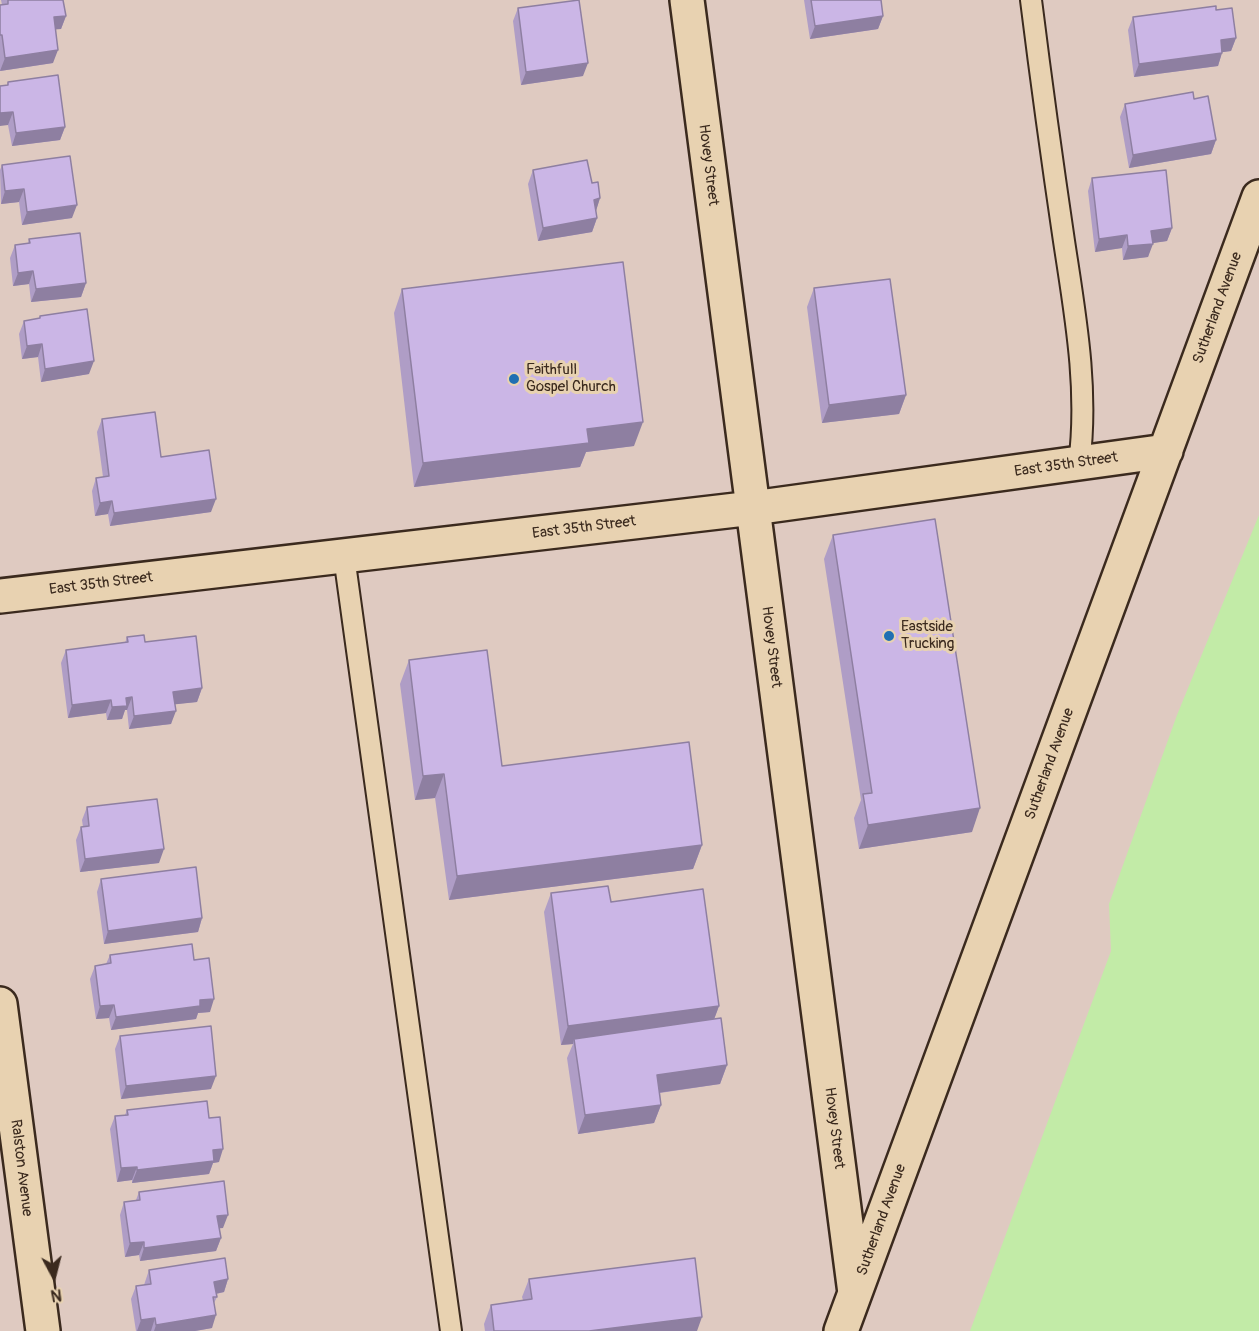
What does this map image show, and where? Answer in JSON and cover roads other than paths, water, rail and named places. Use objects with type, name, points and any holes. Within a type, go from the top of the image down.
[{"type":"street","name":"Hovey Street","points":[[687,0],[855,1293]]},
{"type":"street","name":"Sutherland Avenue","points":[[841,1331],[1259,197]]},
{"type":"street","name":"East 35th Street","points":[[0,596],[753,508],[1166,452]]},
{"type":"street","name":"Ralston Avenue","points":[[0,1004],[43,1331]]},
{"type":"lane","points":[[1031,0],[1077,330],[1083,388],[1083,434],[1079,464]]},
{"type":"lane","points":[[344,556],[451,1331]]},
{"type":"place","name":"Faithfull Gospel Church","points":[[514,379]]},
{"type":"place","name":"Eastside Trucking","points":[[889,636]]}]
